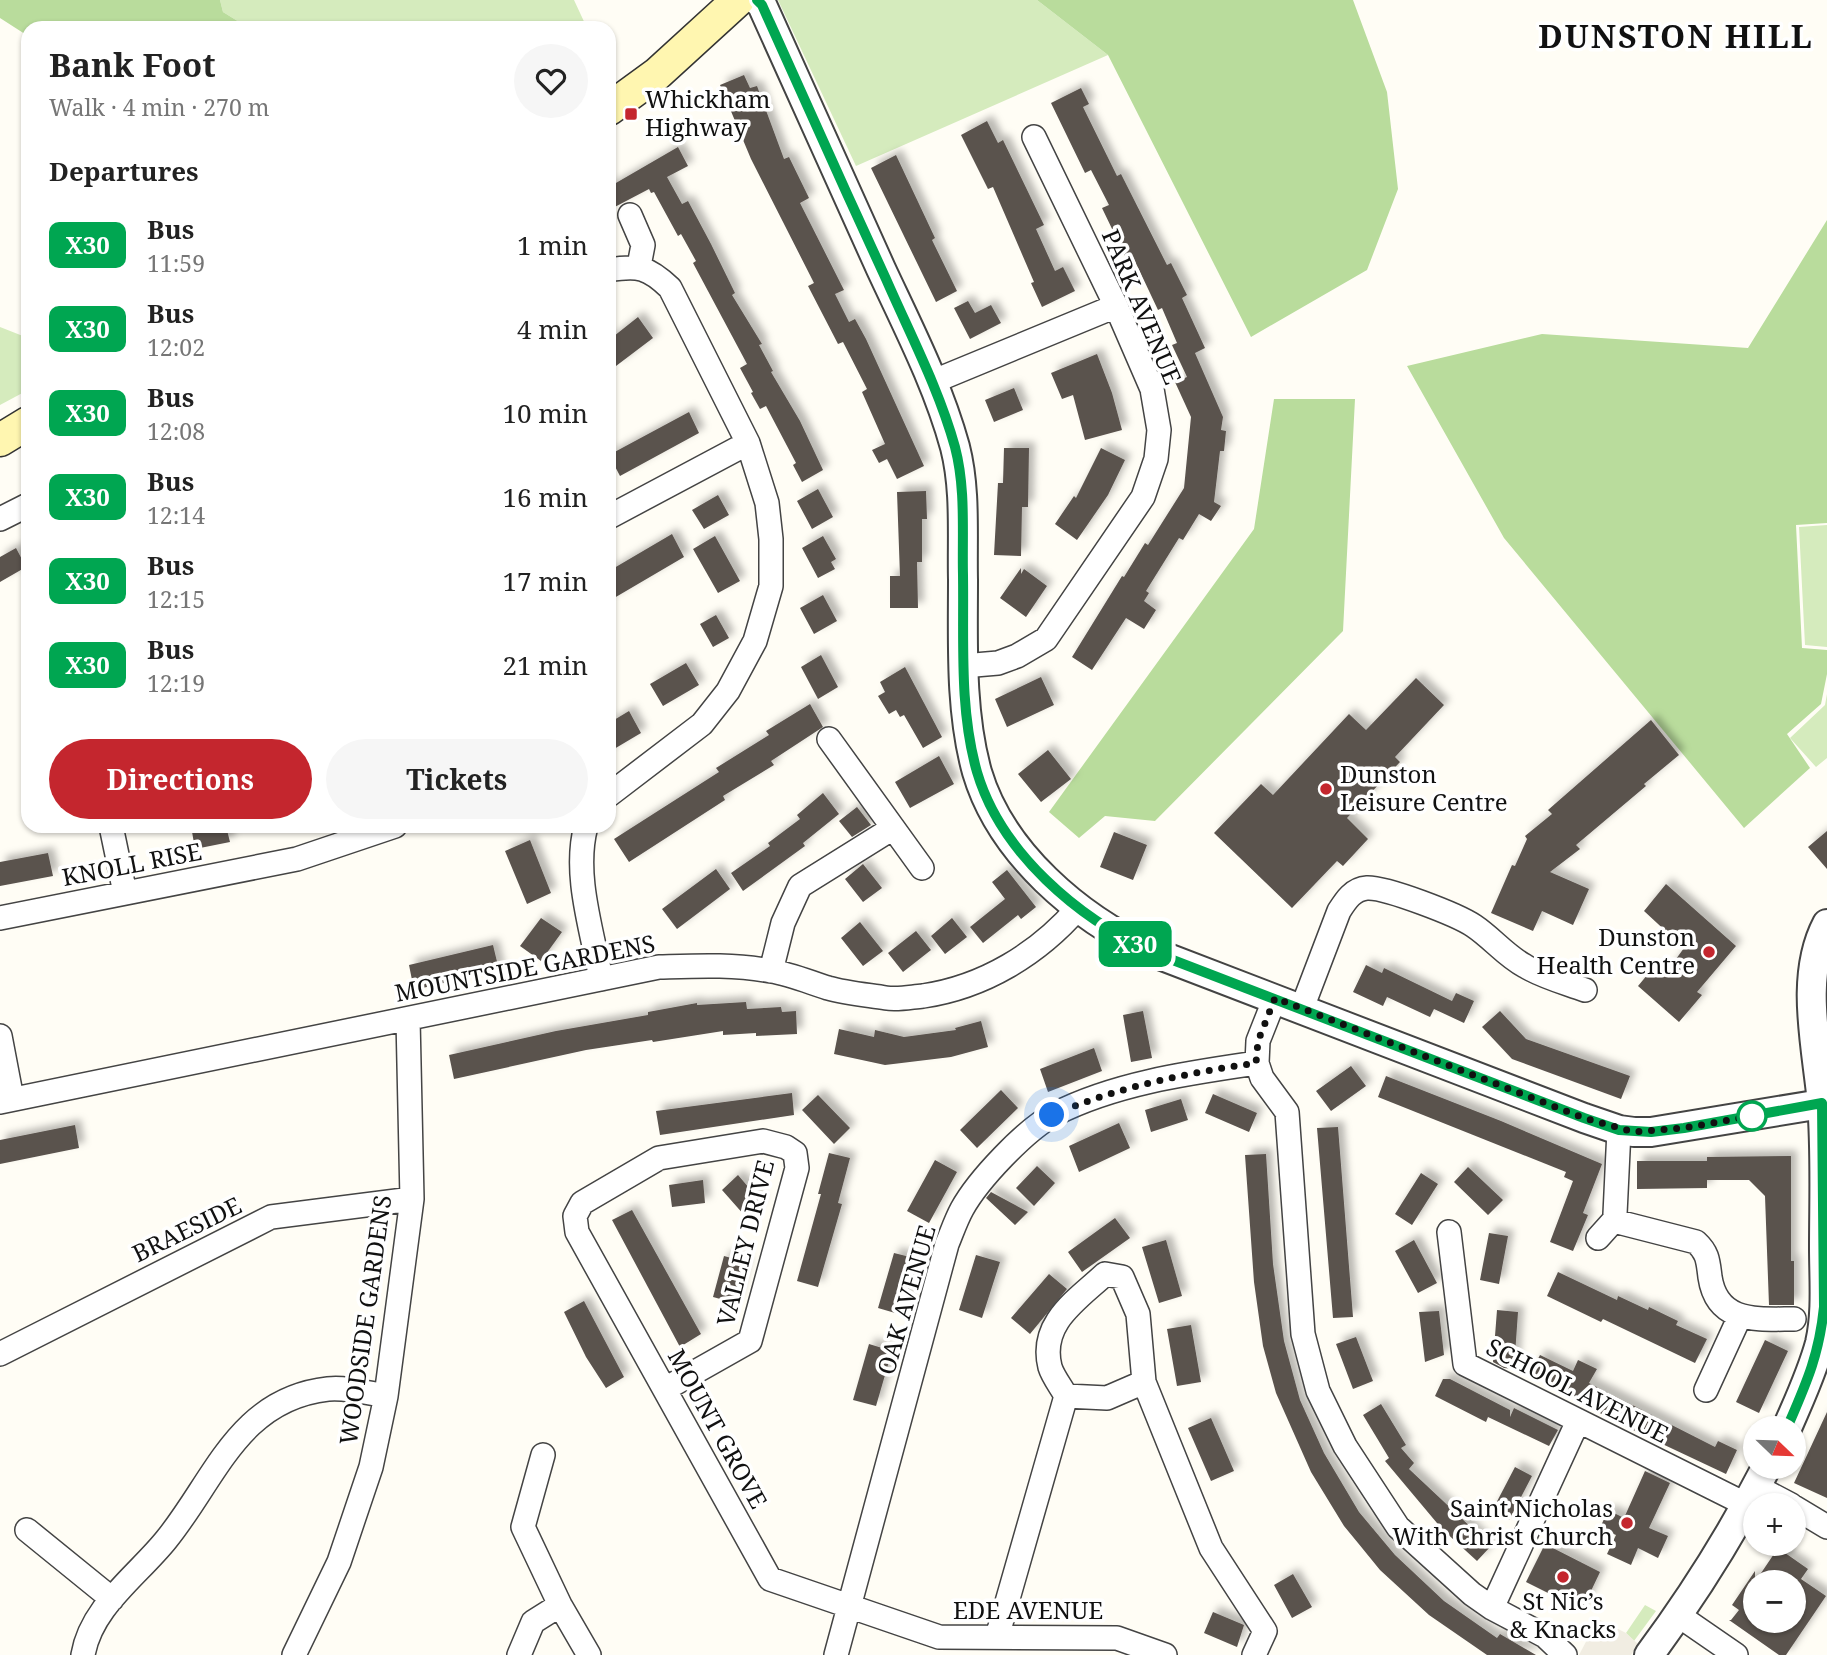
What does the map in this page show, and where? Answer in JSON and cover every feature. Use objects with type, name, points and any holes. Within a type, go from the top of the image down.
[{"type":"main road","points":[[616,104],[657,74],[738,0]]},
{"type":"main road","points":[[0,440],[21,427]]},
{"type":"street","points":[[757,0],[762,5],[932,382],[955,448],[962,484],[964,666],[972,747],[985,796],[996,817],[1024,855],[1051,883],[1101,925],[1152,952],[1619,1130],[1634,1132],[1684,1128],[1824,1103]]},
{"type":"street","name":"PARK AVENUE","points":[[964,666],[998,663],[1017,656],[1046,639],[1143,497],[1156,459],[1159,430],[1152,389],[1116,306],[1034,137]]},
{"type":"street","points":[[630,215],[643,244],[639,267]]},
{"type":"street","points":[[616,269],[639,267],[656,275],[670,288],[748,443],[767,503],[771,539],[771,586],[755,641],[728,691],[702,723],[616,790]]},
{"type":"street","points":[[932,382],[1116,306]]},
{"type":"street","points":[[616,513],[748,443]]},
{"type":"street","points":[[0,519],[21,508]]},
{"type":"street","points":[[829,739],[922,868]]},
{"type":"street","points":[[771,971],[783,923],[800,886],[893,828]]},
{"type":"street","points":[[112,833],[125,893]]},
{"type":"street","name":"KNOLL RISE","points":[[0,918],[297,859],[374,833]]},
{"type":"street","points":[[584,833],[581,845],[585,894],[601,979]]},
{"type":"street","points":[[1303,1008],[1339,911],[1348,897],[1367,888],[1378,889],[1437,909],[1473,925],[1525,967],[1585,990]]},
{"type":"street","name":"MOUNTSIDE GARDENS","points":[[6,1100],[659,967],[712,966],[771,971],[831,989],[890,999],[937,994],[999,972],[1025,957],[1062,927],[1079,908]]},
{"type":"street","points":[[1792,1416],[1824,1343],[1824,1103],[1815,1054],[1811,1002],[1816,962],[1827,924]]},
{"type":"street","points":[[1275,998],[1258,1041],[1256,1063],[1262,1078],[1287,1112],[1303,1334],[1318,1391],[1345,1446],[1398,1527],[1472,1594],[1492,1608],[1545,1636],[1565,1655]]},
{"type":"street","name":"WOODSIDE GARDENS","points":[[294,1655],[339,1562],[371,1467],[386,1396],[412,1199],[408,1019]]},
{"type":"street","points":[[0,1036],[6,1100]]},
{"type":"street","name":"OAK AVENUE","points":[[836,1655],[947,1244],[962,1208],[1013,1147],[1052,1115],[1087,1100],[1171,1077],[1256,1063]]},
{"type":"street","points":[[1598,1238],[1616,1218],[1619,1130]]},
{"type":"street","name":"VALLEY DRIVE","points":[[577,1232],[575,1216],[582,1203],[659,1158],[763,1141],[786,1147],[794,1153],[797,1168],[750,1341],[665,1389]]},
{"type":"street","name":"BRAESIDE","points":[[0,1354],[271,1217],[412,1199]]},
{"type":"street","points":[[1616,1218],[1622,1224],[1696,1242],[1704,1249],[1708,1258],[1712,1287],[1720,1301],[1740,1316],[1754,1319],[1794,1319]]},
{"type":"street","name":"MOUNT GROVE","points":[[577,1232],[770,1579],[850,1605]]},
{"type":"street","name":"SCHOOL AVENUE","points":[[1449,1233],[1465,1364],[1578,1421],[1757,1486]]},
{"type":"street","points":[[997,1637],[1066,1396],[1051,1368],[1050,1333],[1063,1312],[1105,1274],[1122,1276],[1138,1314],[1144,1382],[1211,1548],[1265,1631],[1254,1655]]},
{"type":"street","points":[[1706,1390],[1740,1316]]},
{"type":"street","points":[[1066,1396],[1107,1398],[1144,1382]]},
{"type":"street","points":[[83,1655],[85,1643],[96,1619],[167,1539],[234,1440],[258,1419],[286,1401],[330,1388],[386,1396]]},
{"type":"street","points":[[1492,1608],[1578,1421]]},
{"type":"street","points":[[544,1455],[523,1527],[560,1605],[589,1655]]},
{"type":"street","points":[[1648,1655],[1678,1615],[1757,1486]]},
{"type":"street","name":"SCHOOL AVENUE","points":[[1806,1514],[1827,1527]]},
{"type":"street","points":[[27,1530],[112,1599]]},
{"type":"street","points":[[519,1655],[533,1622],[560,1605]]},
{"type":"street","name":"EDE AVENUE","points":[[850,1605],[942,1646],[997,1637],[1119,1647],[1166,1655]]},
{"type":"street","points":[[1678,1615],[1736,1655]]},
{"type":"green space","points":[[0,0],[220,0],[223,12],[238,21],[21,21],[21,32],[0,18]]},
{"type":"green space","points":[[220,0],[574,0],[584,21],[238,21],[223,12]]},
{"type":"green space","points":[[778,0],[1037,0],[1108,55],[856,166]]},
{"type":"green space","points":[[1037,0],[1353,0],[1387,92],[1398,189],[1367,270],[1251,337],[1108,55]]},
{"type":"green space","points":[[1827,220],[1827,523],[1796,525],[1802,648],[1827,650],[1827,674],[1821,704],[1787,734],[1810,768],[1744,828],[1504,538],[1407,366],[1542,334],[1748,348]]},
{"type":"green space","points":[[0,327],[21,335],[21,394],[0,405]]},
{"type":"green space","points":[[1274,399],[1355,399],[1343,631],[1155,821],[1105,816],[1079,838],[1049,812],[1254,529]]},
{"type":"green space","points":[[1827,525],[1827,647],[1805,645],[1799,527]]},
{"type":"green space","points":[[1827,694],[1827,758],[1816,767],[1790,738],[1825,705]]},
{"type":"green space","points":[[1645,1605],[1656,1611],[1634,1641],[1626,1633]]},
{"type":"shaded area","points":[[1598,1619],[1626,1633],[1638,1644],[1631,1655],[1579,1655]]},
{"type":"building","points":[[744,75],[750,88],[757,86],[784,159],[789,157],[809,198],[800,203],[844,290],[835,294],[849,322],[855,319],[866,339],[924,466],[897,479],[887,459],[879,463],[872,450],[885,444],[862,392],[867,389],[843,342],[838,344],[808,286],[814,283],[751,159],[720,85]]},
{"type":"building","points":[[1081,88],[1089,104],[1083,107],[1117,176],[1121,174],[1167,265],[1171,263],[1187,295],[1182,298],[1205,348],[1195,353],[1223,417],[1221,430],[1226,431],[1224,451],[1220,451],[1214,502],[1221,506],[1211,521],[1199,514],[1183,540],[1179,538],[1146,591],[1149,593],[1144,601],[1156,610],[1144,629],[1126,618],[1092,670],[1072,657],[1122,576],[1124,577],[1145,543],[1148,545],[1184,488],[1191,417],[1175,382],[1187,377],[1172,345],[1177,343],[1162,308],[1158,310],[1133,257],[1127,260],[1102,208],[1109,205],[1091,170],[1085,173],[1051,103]]},
{"type":"building","points":[[987,121],[998,143],[1003,140],[1044,225],[1036,229],[1055,271],[1063,267],[1075,291],[1042,307],[993,187],[988,189],[961,135]]},
{"type":"building","points":[[678,147],[688,166],[667,177],[682,204],[688,201],[711,244],[735,293],[732,295],[762,344],[759,345],[773,371],[771,372],[800,421],[823,470],[802,482],[793,465],[796,463],[766,406],[760,409],[751,393],[753,392],[740,368],[747,364],[693,263],[696,261],[681,234],[678,236],[654,192],[651,193],[649,189],[616,206],[616,183]]},
{"type":"building","points":[[896,155],[957,291],[936,302],[871,168]]},
{"type":"building","points":[[968,301],[975,313],[991,305],[1001,323],[970,339],[954,308]]},
{"type":"building","points":[[638,317],[653,338],[616,366],[616,334]]},
{"type":"building","points":[[1097,354],[1122,430],[1085,440],[1073,395],[1062,399],[1051,373]]},
{"type":"building","points":[[1014,388],[1023,410],[994,422],[985,400]]},
{"type":"building","points":[[689,412],[699,433],[620,476],[616,468],[616,451]]},
{"type":"building","points":[[1004,448],[1029,448],[1028,507],[1022,507],[1021,556],[994,555],[998,483],[1003,483]]},
{"type":"building","points":[[1101,448],[1125,460],[1108,495],[1077,540],[1055,524],[1074,496],[1076,498]]},
{"type":"building","points":[[818,489],[833,517],[812,529],[797,501]]},
{"type":"building","points":[[926,491],[927,519],[922,519],[922,562],[917,562],[918,608],[890,608],[890,576],[900,576],[897,492]]},
{"type":"building","points":[[718,495],[729,515],[704,529],[692,510]]},
{"type":"building","points":[[672,534],[684,557],[616,597],[616,567]]},
{"type":"building","points":[[715,536],[740,581],[718,593],[693,549]]},
{"type":"building","points":[[823,536],[836,559],[831,562],[835,569],[818,578],[802,548]]},
{"type":"building","points":[[16,548],[21,558],[21,570],[0,582],[0,557]]},
{"type":"building","points":[[1021,568],[1021,574],[1024,569],[1047,586],[1026,617],[1000,598]]},
{"type":"building","points":[[823,595],[837,621],[814,634],[800,608]]},
{"type":"building","points":[[716,615],[729,638],[713,647],[700,624]]},
{"type":"building","points":[[821,655],[838,687],[818,699],[801,667]]},
{"type":"building","points":[[686,663],[699,685],[663,706],[650,684]]},
{"type":"building","points":[[905,667],[942,737],[923,748],[904,715],[900,717],[896,710],[889,714],[878,696],[885,692],[880,682]]},
{"type":"building","points":[[1041,677],[1054,705],[1007,727],[995,699]]},
{"type":"building","name":"Dunston Leisure Centre","points":[[1416,678],[1444,705],[1395,757],[1400,762],[1347,818],[1368,839],[1343,866],[1337,861],[1292,908],[1214,833],[1261,784],[1273,795],[1349,714],[1366,730]]},
{"type":"building","points":[[810,704],[823,727],[771,761],[774,765],[723,796],[725,800],[629,862],[614,839],[719,772],[716,768],[769,735],[766,731]]},
{"type":"building","points":[[629,711],[641,733],[616,748],[616,719]]},
{"type":"building","points":[[1651,720],[1679,755],[1576,845],[1580,849],[1550,872],[1589,889],[1573,925],[1542,911],[1533,931],[1491,913],[1512,865],[1515,866],[1527,839],[1525,836],[1552,814],[1548,810]]},
{"type":"building","points":[[1048,750],[1071,779],[1041,802],[1018,774]]},
{"type":"building","points":[[939,756],[954,784],[910,808],[895,782]]},
{"type":"building","points":[[823,793],[839,814],[803,843],[805,846],[743,891],[731,873],[770,846],[768,843],[800,819],[797,815]]},
{"type":"building","points":[[857,807],[871,825],[852,837],[839,821]]},
{"type":"building","points":[[1827,831],[1827,869],[1808,847]]},
{"type":"building","points":[[1114,832],[1147,845],[1133,880],[1100,867]]},
{"type":"building","points":[[192,833],[228,833],[230,842],[195,849]]},
{"type":"building","points":[[530,840],[551,893],[527,904],[505,851]]},
{"type":"building","points":[[48,853],[53,876],[0,886],[0,862]]},
{"type":"building","points":[[863,864],[882,888],[863,902],[845,879]]},
{"type":"building","points":[[716,869],[730,889],[677,929],[662,909]]},
{"type":"building","points":[[1007,870],[1036,907],[1021,919],[1018,915],[983,943],[970,927],[1005,899],[992,882]]},
{"type":"building","name":"Dunston Health Centre","points":[[1666,884],[1736,946],[1697,992],[1702,995],[1679,1022],[1638,986],[1653,968],[1663,977],[1684,948],[1644,911]]},
{"type":"building","points":[[541,918],[562,932],[541,961],[520,946]]},
{"type":"building","points":[[952,918],[967,937],[945,954],[931,936]]},
{"type":"building","points":[[860,922],[883,951],[863,966],[841,938]]},
{"type":"building","points":[[916,931],[931,950],[903,972],[888,953]]},
{"type":"building","points":[[493,945],[499,970],[414,990],[409,965]]},
{"type":"building","points":[[1366,965],[1382,973],[1384,968],[1452,1001],[1456,993],[1474,1001],[1464,1023],[1434,1009],[1430,1017],[1387,997],[1383,1006],[1353,992]]},
{"type":"building","points":[[746,1002],[747,1009],[781,1007],[782,1012],[796,1011],[797,1034],[723,1035],[723,1031],[653,1042],[652,1040],[586,1050],[454,1079],[449,1055],[697,1003]]},
{"type":"building","points":[[1143,1011],[1152,1058],[1131,1062],[1123,1015]]},
{"type":"building","points":[[1500,1011],[1526,1039],[1630,1076],[1621,1099],[1512,1059],[1482,1027]]},
{"type":"building","points":[[981,1021],[988,1047],[951,1057],[885,1065],[834,1054],[839,1029],[874,1037],[875,1030],[904,1037],[956,1030],[955,1028]]},
{"type":"building","points":[[1094,1048],[1102,1071],[1048,1092],[1040,1069]]},
{"type":"building","points":[[1351,1066],[1366,1086],[1331,1111],[1316,1091]]},
{"type":"building","points":[[1386,1076],[1602,1164],[1583,1213],[1588,1215],[1573,1251],[1550,1242],[1573,1181],[1564,1177],[1566,1172],[1378,1097]]},
{"type":"building","points":[[1001,1090],[1018,1108],[977,1148],[960,1130]]},
{"type":"building","points":[[792,1093],[794,1115],[660,1135],[656,1111]]},
{"type":"building","points":[[1213,1094],[1257,1113],[1249,1132],[1205,1113]]},
{"type":"building","points":[[818,1095],[850,1128],[834,1144],[802,1110]]},
{"type":"building","points":[[1181,1099],[1188,1120],[1151,1132],[1145,1110]]},
{"type":"building","points":[[1119,1123],[1130,1148],[1079,1172],[1069,1146]]},
{"type":"building","points":[[75,1125],[79,1148],[0,1164],[0,1140]]},
{"type":"building","points":[[1338,1127],[1353,1317],[1333,1318],[1317,1128]]},
{"type":"building","points":[[829,1153],[850,1158],[838,1203],[842,1204],[818,1287],[797,1281],[821,1194],[818,1194]]},
{"type":"building","points":[[1266,1154],[1273,1264],[1284,1341],[1300,1400],[1324,1453],[1359,1512],[1395,1555],[1444,1601],[1497,1638],[1500,1634],[1536,1655],[1487,1655],[1429,1615],[1380,1570],[1344,1526],[1311,1472],[1276,1393],[1263,1346],[1254,1282],[1245,1155]]},
{"type":"building","points":[[1791,1156],[1791,1261],[1794,1261],[1794,1305],[1769,1305],[1765,1196],[1749,1180],[1707,1180],[1707,1188],[1637,1189],[1637,1161],[1707,1161],[1707,1157]]},
{"type":"building","points":[[935,1160],[957,1172],[929,1223],[907,1211]]},
{"type":"building","points":[[1037,1166],[1055,1183],[1034,1206],[1016,1188]]},
{"type":"building","points":[[1468,1167],[1503,1200],[1488,1215],[1454,1182]]},
{"type":"building","points":[[1421,1173],[1438,1184],[1412,1225],[1395,1214]]},
{"type":"building","points":[[738,1175],[761,1202],[745,1216],[722,1190]]},
{"type":"building","points":[[703,1180],[705,1203],[672,1207],[669,1185]]},
{"type":"building","points":[[991,1192],[1028,1212],[1015,1225],[986,1198]]},
{"type":"building","points":[[632,1210],[701,1334],[680,1347],[612,1220]]},
{"type":"building","points":[[1115,1218],[1130,1238],[1082,1272],[1068,1252]]},
{"type":"building","points":[[1489,1233],[1508,1236],[1499,1284],[1480,1280]]},
{"type":"building","points":[[1166,1240],[1182,1296],[1159,1303],[1142,1247]]},
{"type":"building","points":[[1414,1240],[1437,1283],[1418,1293],[1395,1251]]},
{"type":"building","points":[[894,1253],[918,1259],[902,1315],[878,1308]]},
{"type":"building","points":[[976,1255],[1000,1262],[982,1318],[959,1310]]},
{"type":"building","points":[[724,1256],[746,1262],[735,1303],[713,1297]]},
{"type":"building","points":[[1558,1272],[1617,1300],[1618,1296],[1648,1310],[1649,1307],[1678,1321],[1676,1325],[1707,1339],[1695,1363],[1603,1319],[1601,1322],[1547,1296]]},
{"type":"building","points":[[1049,1274],[1067,1289],[1030,1334],[1011,1318]]},
{"type":"building","points":[[584,1301],[624,1377],[606,1388],[586,1357],[564,1312]]},
{"type":"building","points":[[1497,1310],[1518,1312],[1514,1369],[1504,1368],[1493,1362]]},
{"type":"building","points":[[1439,1311],[1444,1355],[1425,1362],[1419,1312]]},
{"type":"building","points":[[1191,1325],[1201,1382],[1177,1386],[1167,1329]]},
{"type":"building","points":[[1356,1337],[1373,1381],[1353,1389],[1336,1344]]},
{"type":"building","points":[[1765,1340],[1788,1351],[1759,1413],[1736,1402]]},
{"type":"building","points":[[869,1344],[892,1351],[876,1406],[853,1400]]},
{"type":"building","points":[[1540,1355],[1573,1371],[1578,1360],[1597,1369],[1589,1383],[1715,1447],[1718,1441],[1737,1450],[1726,1474],[1588,1407],[1590,1404],[1530,1374]]},
{"type":"building","points":[[1443,1379],[1450,1379],[1510,1410],[1510,1417],[1514,1408],[1558,1430],[1549,1446],[1488,1417],[1486,1422],[1435,1396]]},
{"type":"building","points":[[1381,1404],[1406,1445],[1401,1448],[1414,1463],[1409,1469],[1491,1546],[1477,1561],[1442,1529],[1385,1461],[1389,1458],[1363,1415]]},
{"type":"building","points":[[1827,1412],[1827,1498],[1794,1483],[1796,1479],[1806,1479],[1806,1457]]},
{"type":"building","points":[[1211,1418],[1234,1471],[1211,1481],[1188,1428]]},
{"type":"building","points":[[1515,1467],[1532,1476],[1509,1520],[1492,1511]]},
{"type":"building","name":"Saint Nicholas With Christ Church","points":[[1645,1471],[1670,1483],[1649,1528],[1668,1536],[1658,1558],[1638,1548],[1631,1565],[1607,1554],[1616,1535],[1600,1528],[1608,1510],[1624,1518]]},
{"type":"building","name":"St Nic’s & Knacks","points":[[1545,1544],[1600,1572],[1582,1610],[1526,1582]]},
{"type":"building","points":[[1773,1556],[1789,1556],[1808,1569],[1806,1572],[1763,1570]]},
{"type":"building","points":[[1293,1574],[1312,1607],[1292,1618],[1274,1585]]},
{"type":"building","points":[[1806,1582],[1826,1596],[1806,1626]]},
{"type":"building","points":[[1743,1589],[1743,1630],[1729,1620],[1739,1610],[1732,1605]]},
{"type":"building","points":[[1213,1612],[1244,1625],[1237,1647],[1204,1633]]},
{"type":"building","points":[[1748,1633],[1801,1633],[1786,1655],[1779,1655]]},
{"type":"bus line","name":"X30","points":[[757,0],[762,5],[932,382],[955,448],[962,484],[964,666],[968,720],[977,771],[985,796],[996,817],[1024,855],[1064,896],[1101,925],[1126,940],[1584,1118],[1619,1130],[1651,1132],[1822,1103],[1824,1307],[1820,1341],[1807,1383],[1792,1416]]},
{"type":"place","name":"Whickham Highway","points":[[631,114]]},
{"type":"place","name":"Dunston Leisure Centre","points":[[1326,789]]},
{"type":"place","name":"Dunston Health Centre","points":[[1709,952]]},
{"type":"place","name":"Saint Nicholas With Christ Church","points":[[1627,1523]]},
{"type":"place","name":"St Nic’s & Knacks","points":[[1563,1577]]},
{"type":"district","name":"DUNSTON HILL","points":[[1676,37]]},
{"type":"route","points":[[1052,1115],[1087,1100],[1171,1077],[1256,1063],[1258,1041],[1275,998],[1619,1130],[1651,1132],[1752,1116]]}]
